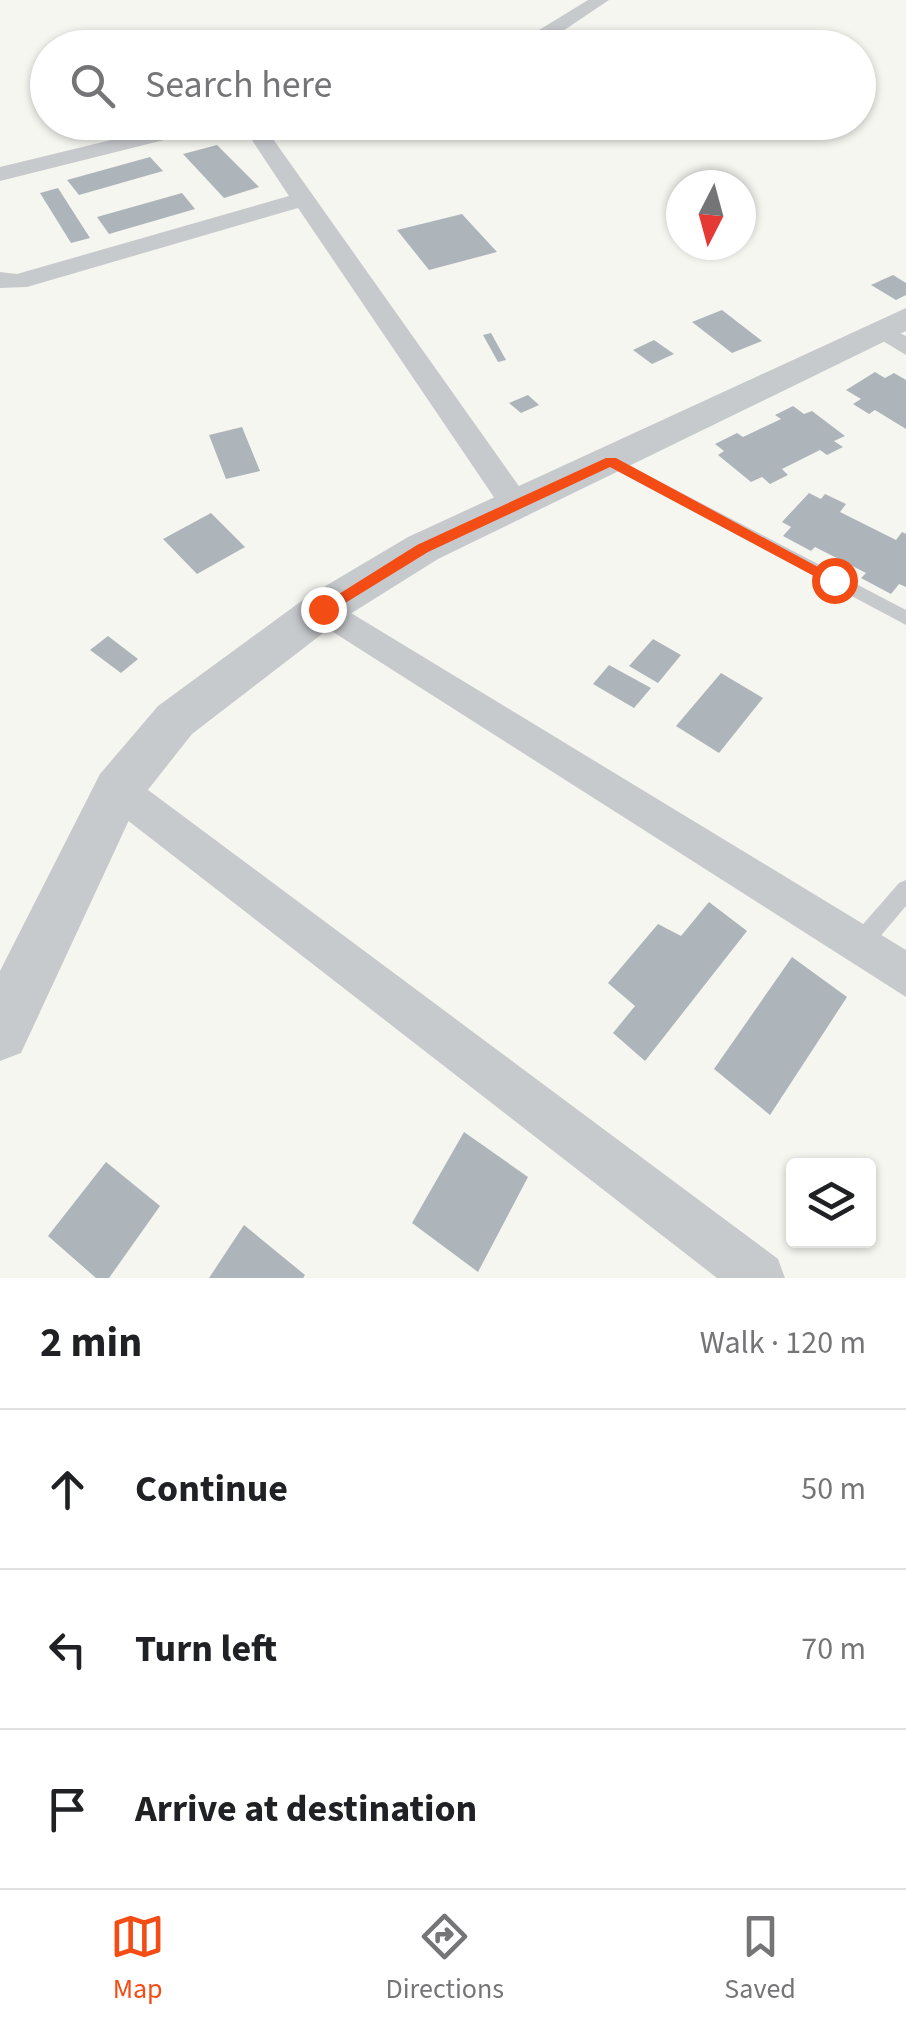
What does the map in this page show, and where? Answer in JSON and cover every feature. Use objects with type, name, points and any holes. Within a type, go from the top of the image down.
[{"type":"street","points":[[552,30],[600,0]]},
{"type":"street","points":[[3,176],[143,140]]},
{"type":"street","points":[[262,140],[517,506]]},
{"type":"street","points":[[0,280],[18,282],[303,199]]},
{"type":"street","points":[[0,1032],[118,790],[176,720],[323,609],[422,548],[898,332]]},
{"type":"street","points":[[323,609],[906,975]]},
{"type":"street","points":[[118,790],[758,1278]]},
{"type":"lane","points":[[611,462],[906,618]]},
{"type":"lane","points":[[859,945],[906,890]]},
{"type":"building","points":[[217,145],[259,187],[224,198],[183,154]]},
{"type":"building","points":[[150,157],[163,171],[79,195],[67,180]]},
{"type":"building","points":[[58,188],[90,238],[71,243],[40,193]]},
{"type":"building","points":[[182,193],[195,209],[109,234],[97,217]]},
{"type":"building","points":[[462,214],[497,252],[429,270],[397,230]]},
{"type":"building","points":[[893,275],[906,283],[906,295],[896,300],[871,285]]},
{"type":"building","points":[[722,310],[762,341],[732,353],[692,322]]},
{"type":"building","points":[[491,333],[506,360],[498,362],[483,335]]},
{"type":"building","points":[[654,340],[674,354],[652,364],[633,350]]},
{"type":"building","points":[[875,372],[885,378],[894,373],[906,380],[906,429],[875,410],[869,414],[853,404],[861,399],[846,390]]},
{"type":"building","points":[[528,395],[539,405],[521,413],[509,403]]},
{"type":"building","points":[[793,406],[804,414],[812,411],[845,436],[834,441],[843,447],[827,455],[820,450],[782,469],[788,475],[770,484],[762,477],[751,482],[718,455],[724,451],[715,444],[737,433],[743,437],[781,419],[775,415]]},
{"type":"building","points":[[242,427],[260,471],[226,479],[209,435]]},
{"type":"building","points":[[809,493],[821,499],[825,494],[846,504],[840,512],[896,540],[902,532],[906,534],[906,587],[899,584],[891,594],[861,578],[866,573],[783,536],[791,527],[782,522]]},
{"type":"building","points":[[211,513],[245,547],[197,574],[163,539]]},
{"type":"building","points":[[108,636],[138,659],[121,673],[90,650]]},
{"type":"building","points":[[653,639],[681,655],[658,683],[629,666]]},
{"type":"building","points":[[609,665],[651,688],[634,708],[593,684]]},
{"type":"building","points":[[721,673],[763,698],[719,753],[676,726]]},
{"type":"building","points":[[709,902],[747,931],[645,1061],[613,1033],[635,1006],[608,983],[658,924],[681,936]]},
{"type":"building","points":[[792,957],[847,997],[770,1115],[714,1069]]},
{"type":"building","points":[[464,1132],[528,1177],[478,1272],[412,1223]]},
{"type":"building","points":[[106,1162],[160,1206],[109,1278],[96,1278],[48,1236]]},
{"type":"building","points":[[244,1225],[305,1275],[303,1278],[209,1278]]},
{"type":"route","points":[[323,609],[422,548],[611,462],[834,580]]}]
